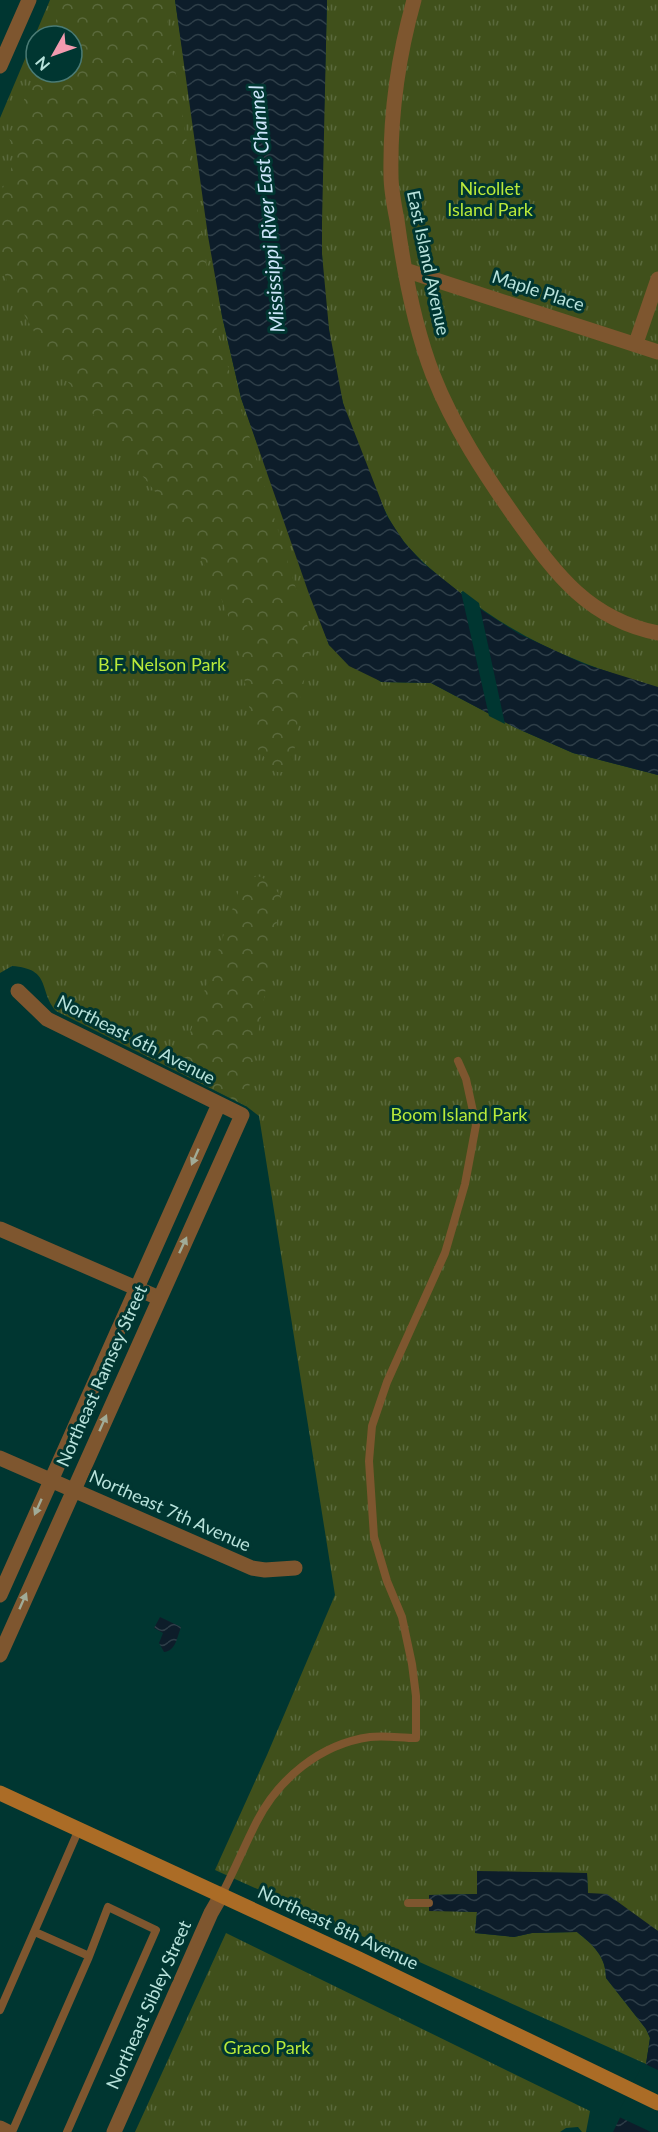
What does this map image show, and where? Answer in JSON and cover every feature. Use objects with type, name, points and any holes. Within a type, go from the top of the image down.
[{"type":"main road","name":"Northeast 8th Avenue","points":[[0,1793],[222,1894],[658,2103]]},
{"type":"street","points":[[0,66],[5,44],[29,0]]},
{"type":"street","name":"East Island Avenue","points":[[414,0],[406,29],[393,109],[390,178],[414,312],[433,375],[465,439],[489,479],[546,560],[585,601],[610,616],[651,631]]},
{"type":"street","name":"Maple Place","points":[[405,270],[658,352]]},
{"type":"street","points":[[636,344],[658,279]]},
{"type":"street","name":"Northeast 6th Avenue","points":[[18,991],[47,1019],[242,1115]]},
{"type":"street","name":"Northeast Ramsey Street","points":[[0,1595],[219,1104]]},
{"type":"street","name":"Northeast Ramsey Street","points":[[0,1655],[242,1115]]},
{"type":"street","points":[[0,1229],[159,1298]]},
{"type":"street","name":"Northeast 7th Avenue","points":[[0,1458],[252,1568],[265,1570],[295,1568]]},
{"type":"street","name":"Northeast Sibley Street","points":[[114,2132],[211,1912],[222,1894]]},
{"type":"street","points":[[0,2128],[10,2132]]},
{"type":"lane","points":[[222,1894],[256,1821],[286,1780],[306,1762],[340,1745],[370,1737],[416,1738],[416,1696],[412,1664],[402,1617],[387,1581],[374,1537],[369,1461],[372,1426],[383,1393],[445,1253],[465,1184],[476,1125],[466,1079],[458,1061]]},
{"type":"lane","points":[[0,2010],[79,1829]]},
{"type":"lane","points":[[408,1903],[429,1903]]},
{"type":"lane","points":[[10,2132],[90,1956],[108,1907],[156,1930],[67,2132]]},
{"type":"lane","points":[[35,1932],[90,1956]]},
{"type":"green space","name":"Boom Island Park","points":[[50,0],[175,0],[222,316],[241,398],[329,645],[381,682],[431,683],[516,728],[573,753],[658,775],[658,1931],[588,1894],[587,1873],[478,1872],[477,1894],[429,1895],[429,1910],[477,1912],[475,1933],[514,1937],[532,1933],[577,1932],[598,1952],[604,1963],[606,1978],[646,2029],[650,2038],[646,2064],[215,1870],[335,1595],[259,1116],[246,1106],[56,1011],[39,976],[33,971],[12,966],[0,973],[0,118],[24,61],[24,84],[84,84],[84,24],[40,24]]},
{"type":"green space","points":[[64,0],[164,0],[217,331],[312,641],[300,701],[292,772],[277,772],[256,747],[238,641],[221,598],[201,558],[157,494],[47,354],[10,290],[0,259],[0,195],[15,159],[9,137],[30,84],[84,84],[84,24],[55,24]]},
{"type":"green space","name":"Nicollet Island Park","points":[[327,0],[658,0],[658,688],[578,661],[530,638],[483,610],[418,557],[399,535],[384,508],[345,412],[333,358],[327,313],[321,223]]},
{"type":"green space","points":[[257,876],[268,881],[281,897],[246,1106],[177,1071],[239,890],[249,879]]},
{"type":"green space","name":"Graco Park","points":[[226,1933],[590,2111],[586,2132],[582,2132],[578,2127],[566,2128],[560,2132],[135,2132]]},
{"type":"water","name":"Mississippi River East Channel","points":[[175,0],[327,0],[322,254],[329,329],[343,403],[387,516],[404,542],[423,563],[483,611],[519,634],[584,664],[658,687],[658,775],[573,753],[516,728],[431,683],[382,682],[349,666],[329,645],[241,398],[222,316],[208,236]]},
{"type":"water","points":[[160,1617],[181,1627],[174,1646],[164,1652],[159,1643],[163,1633],[154,1628]]},
{"type":"water","points":[[477,1871],[587,1873],[588,1893],[607,1894],[658,1931],[658,2132],[613,2132],[646,2064],[650,2038],[646,2029],[606,1978],[601,1957],[588,1942],[577,1932],[532,1933],[514,1937],[475,1933],[477,1912],[429,1911],[429,1895],[477,1894]]},
{"type":"pier","points":[[463,591],[479,603],[505,724],[489,716],[461,592]]},
{"type":"pier","points":[[643,2063],[658,2070],[658,2132],[651,2132],[617,2116]]},
{"type":"park label","name":"B.F. Nelson Park","points":[[162,665]]}]
